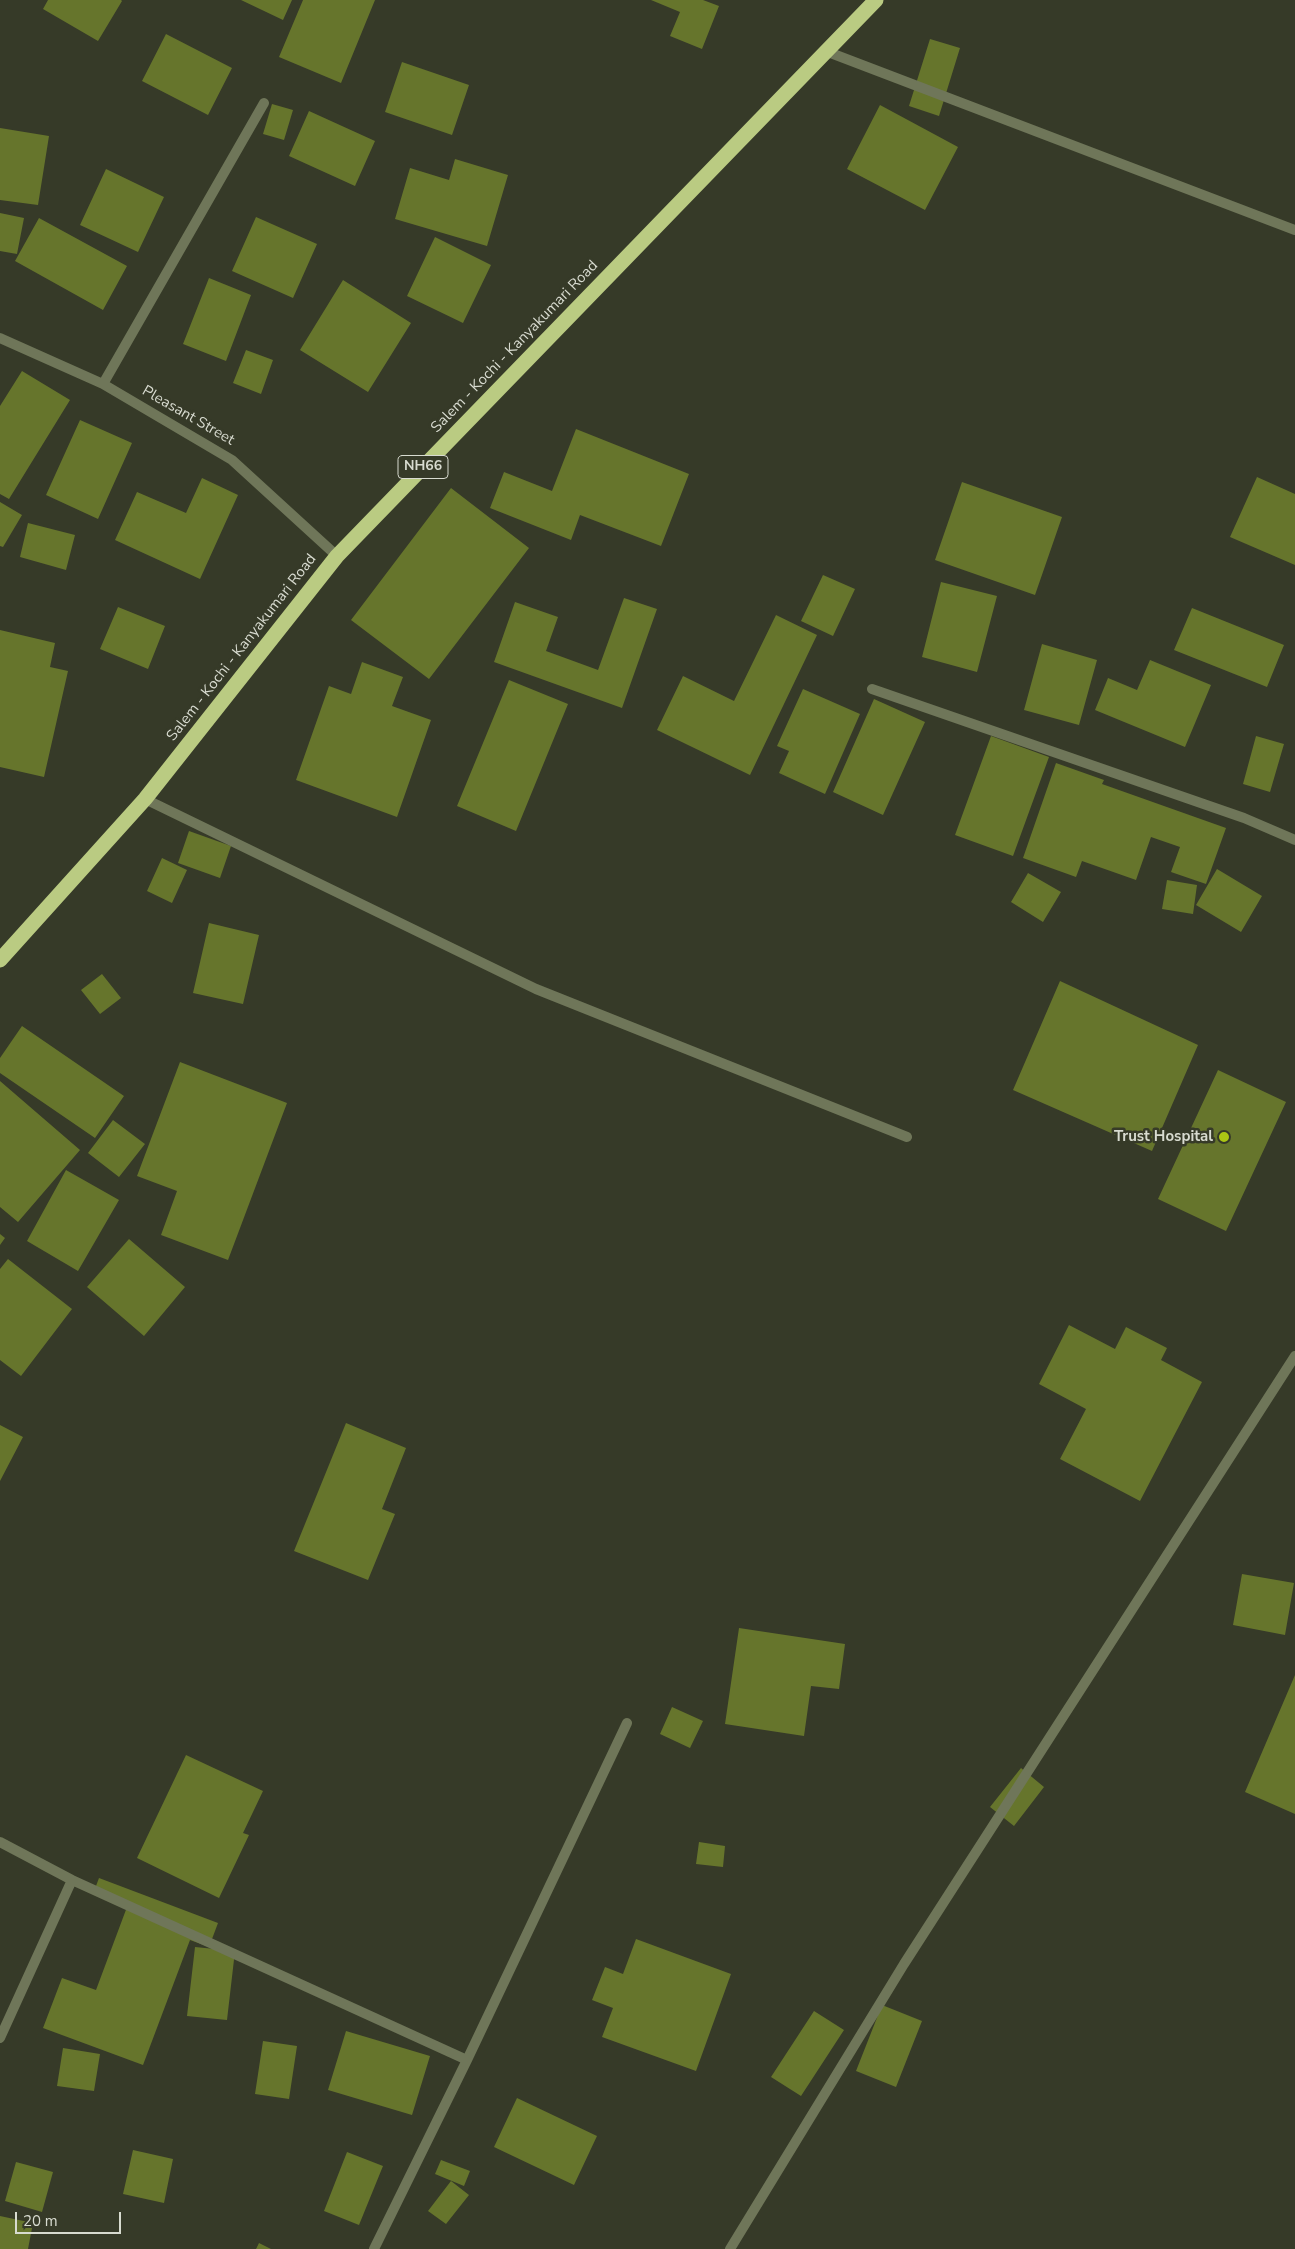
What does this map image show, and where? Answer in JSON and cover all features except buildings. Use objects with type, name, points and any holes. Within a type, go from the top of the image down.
[{"type":"highway","name":"Salem - Kochi - Kanyakumari Road","points":[[0,960],[146,800],[336,556],[828,52],[876,0]]},
{"type":"street","points":[[828,52],[1295,230]]},
{"type":"street","points":[[103,384],[264,103]]},
{"type":"street","name":"Pleasant Street","points":[[0,338],[103,384],[232,460],[336,556]]},
{"type":"street","points":[[872,689],[1244,818],[1295,840]]},
{"type":"street","points":[[146,800],[536,989],[907,1137]]},
{"type":"street","points":[[730,2249],[904,1964],[1295,1356]]},
{"type":"street","points":[[374,2249],[467,2060],[627,1723]]},
{"type":"street","points":[[0,1842],[72,1880],[467,2060]]},
{"type":"street","points":[[0,2038],[72,1880]]},
{"type":"place","name":"Trust Hospital","points":[[1224,1137]]}]
